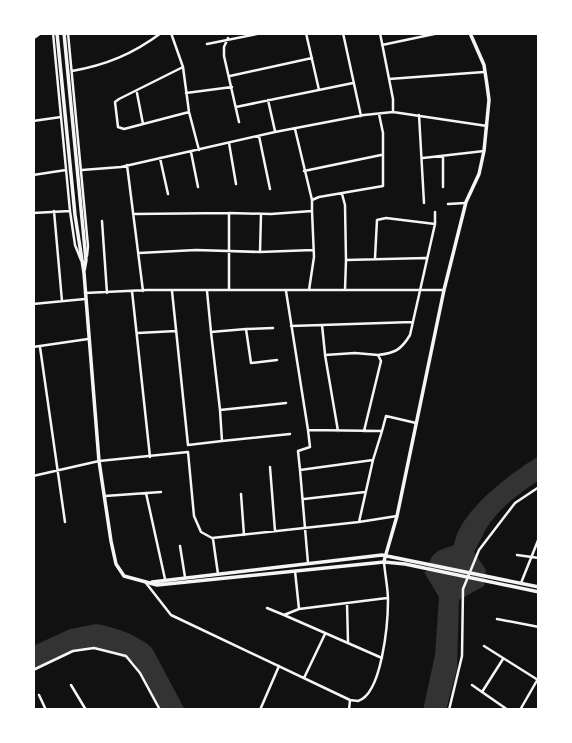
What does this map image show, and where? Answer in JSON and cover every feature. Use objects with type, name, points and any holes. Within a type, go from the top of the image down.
[{"type":"street","points":[[33,37],[40,33]]},
{"type":"street","points":[[55,33],[70,211],[75,246],[83,260]]},
{"type":"street","points":[[55,33],[75,215],[83,260]]},
{"type":"street","points":[[66,33],[88,246],[83,260]]},
{"type":"street","points":[[66,33],[99,461],[116,564],[124,576],[152,582],[386,556],[522,583],[539,590]]},
{"type":"street","points":[[72,71],[96,67],[121,58],[161,33]]},
{"type":"street","points":[[171,33],[183,66],[189,112],[199,150]]},
{"type":"street","points":[[207,44],[262,33]]},
{"type":"street","points":[[306,33],[319,90]]},
{"type":"street","points":[[343,33],[361,116]]},
{"type":"street","points":[[380,33],[393,99],[393,112]]},
{"type":"street","points":[[382,45],[439,33]]},
{"type":"street","points":[[146,582],[171,615],[349,700],[362,701],[368,695],[382,658],[387,598],[384,562],[397,516],[444,290],[466,202],[479,174],[484,151],[489,100],[485,72],[470,33]]},
{"type":"street","points":[[228,38],[224,56],[239,122]]},
{"type":"street","points":[[229,76],[312,58]]},
{"type":"street","points":[[183,66],[115,102],[117,124],[120,129],[124,129],[189,112]]},
{"type":"street","points":[[389,79],[485,72]]},
{"type":"street","points":[[236,107],[354,83]]},
{"type":"street","points":[[186,93],[232,86]]},
{"type":"street","points":[[137,92],[143,124]]},
{"type":"street","points":[[268,100],[275,132]]},
{"type":"street","points":[[82,170],[127,165],[275,132],[393,112],[487,126]]},
{"type":"street","points":[[312,200],[383,186],[383,133],[379,114]]},
{"type":"street","points":[[419,116],[424,203]]},
{"type":"street","points":[[33,121],[61,117]]},
{"type":"street","points":[[295,130],[312,200],[313,250],[309,290]]},
{"type":"street","points":[[259,136],[270,189]]},
{"type":"street","points":[[229,143],[236,184]]},
{"type":"street","points":[[423,158],[484,151]]},
{"type":"street","points":[[191,152],[198,187]]},
{"type":"street","points":[[304,171],[381,155]]},
{"type":"street","points":[[443,155],[443,187]]},
{"type":"street","points":[[160,158],[168,194]]},
{"type":"street","points":[[127,165],[143,291]]},
{"type":"street","points":[[33,175],[66,170]]},
{"type":"street","points":[[342,193],[345,205],[345,290]]},
{"type":"street","points":[[448,205],[466,202]]},
{"type":"street","points":[[54,211],[62,301]]},
{"type":"street","points":[[33,213],[70,211]]},
{"type":"street","points":[[133,214],[261,214],[312,211]]},
{"type":"street","points":[[326,355],[378,355],[393,353],[402,348],[410,335],[435,224],[435,212]]},
{"type":"street","points":[[229,213],[229,290]]},
{"type":"street","points":[[261,214],[261,252]]},
{"type":"street","points":[[375,258],[377,220],[386,218],[435,224]]},
{"type":"street","points":[[102,221],[107,293]]},
{"type":"street","points":[[139,253],[313,250]]},
{"type":"street","points":[[346,260],[426,258]]},
{"type":"street","points":[[172,290],[194,516],[201,532],[213,538],[397,516]]},
{"type":"street","points":[[286,290],[310,447],[298,451],[307,528],[308,563]]},
{"type":"street","points":[[33,304],[132,291],[444,290]]},
{"type":"street","points":[[132,291],[150,457]]},
{"type":"street","points":[[207,291],[222,441]]},
{"type":"street","points":[[291,326],[412,322]]},
{"type":"street","points":[[322,325],[338,431]]},
{"type":"street","points":[[211,332],[273,328]]},
{"type":"street","points":[[246,329],[251,363],[277,360]]},
{"type":"street","points":[[138,333],[177,331]]},
{"type":"street","points":[[33,347],[88,339]]},
{"type":"street","points":[[40,346],[65,522]]},
{"type":"street","points":[[364,431],[380,370],[378,355]]},
{"type":"street","points":[[220,410],[286,403]]},
{"type":"street","points":[[359,522],[386,416],[417,424]]},
{"type":"street","points":[[308,430],[382,431]]},
{"type":"street","points":[[188,445],[290,434]]},
{"type":"street","points":[[33,476],[99,461],[188,452]]},
{"type":"street","points":[[300,470],[373,460]]},
{"type":"street","points":[[270,467],[275,531]]},
{"type":"street","points":[[449,710],[462,656],[463,589],[479,550],[514,503],[539,486]]},
{"type":"street","points":[[104,496],[161,492]]},
{"type":"street","points":[[303,499],[365,492]]},
{"type":"street","points":[[146,493],[165,579]]},
{"type":"street","points":[[241,494],[244,535]]},
{"type":"street","points":[[213,538],[218,573]]},
{"type":"street","points":[[522,583],[539,538]]},
{"type":"street","points":[[180,546],[185,577]]},
{"type":"street","points":[[517,555],[539,558]]},
{"type":"street","points":[[152,582],[156,585],[384,562],[539,590]]},
{"type":"street","points":[[295,571],[299,609]]},
{"type":"street","points":[[284,615],[299,609],[387,598]]},
{"type":"street","points":[[347,603],[348,642]]},
{"type":"street","points":[[267,608],[382,658]]},
{"type":"street","points":[[497,619],[539,627]]},
{"type":"street","points":[[304,678],[325,634]]},
{"type":"street","points":[[484,646],[538,678],[520,710]]},
{"type":"street","points":[[33,670],[73,651],[94,648],[126,656],[140,673],[160,710]]},
{"type":"street","points":[[482,692],[503,659]]},
{"type":"street","points":[[260,710],[279,666]]},
{"type":"street","points":[[71,685],[86,710]]},
{"type":"street","points":[[472,685],[509,710]]},
{"type":"street","points":[[39,695],[46,710]]},
{"type":"street","points":[[349,700],[349,710]]},
{"type":"shaded area","points":[[539,456],[539,480],[499,512],[474,552],[486,570],[484,586],[459,600],[457,669],[446,710],[423,710],[435,655],[439,597],[424,572],[435,553],[454,545],[465,519],[476,506],[501,483]]},
{"type":"shaded area","points":[[96,624],[126,632],[152,648],[185,710],[160,710],[134,662],[99,648],[71,652],[33,672],[33,646],[70,629]]}]
